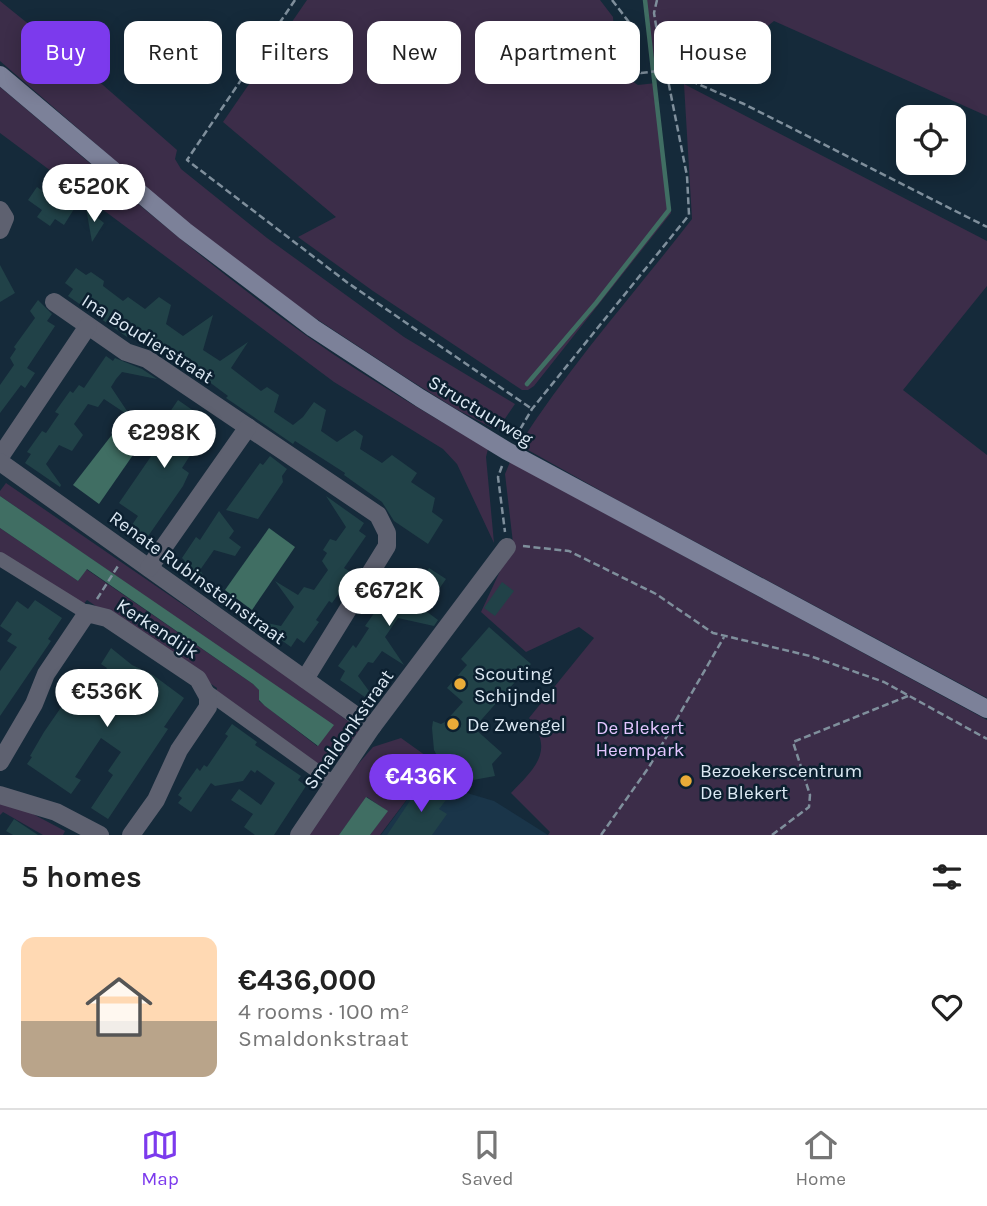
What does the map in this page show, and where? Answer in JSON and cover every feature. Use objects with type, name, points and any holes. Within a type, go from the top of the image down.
[{"type":"main road","name":"Structuurweg","points":[[0,75],[185,231],[313,328],[420,398],[507,451],[987,709]]},
{"type":"street","points":[[0,210],[5,218],[0,230]]},
{"type":"street","name":"Ina Boudierstraat","points":[[54,302],[125,352],[147,359],[378,515],[387,533],[387,546],[305,679]]},
{"type":"street","points":[[0,459],[88,326]]},
{"type":"street","points":[[149,568],[248,428]]},
{"type":"street","name":"Renate Rubinsteinstraat","points":[[0,459],[372,727]]},
{"type":"street","name":"Smaldonkstraat","points":[[299,835],[372,727],[507,547]]},
{"type":"street","points":[[0,559],[87,613]]},
{"type":"street","name":"Kerkendijk","points":[[0,762],[34,704],[46,674],[87,613],[107,618],[198,679],[208,697],[208,707],[165,776],[156,800],[131,835]]},
{"type":"street","points":[[203,689],[335,784]]},
{"type":"street","points":[[0,795],[56,812],[91,832]]},
{"type":"path","points":[[295,0],[187,160],[348,283],[532,409]]},
{"type":"path","points":[[612,0],[632,26],[632,66],[641,73],[654,71]]},
{"type":"path","points":[[656,21],[657,0]]},
{"type":"path","points":[[668,84],[687,176],[689,215],[532,409],[507,451],[498,477],[507,547],[510,545],[569,551],[656,594],[713,633],[810,656],[884,682],[987,739]]},
{"type":"path","points":[[698,84],[744,104],[987,227]]},
{"type":"path","points":[[99,597],[118,566]]},
{"type":"path","points":[[601,835],[649,767],[724,637]]},
{"type":"path","points":[[772,835],[808,807],[810,795],[793,742],[909,696]]},
{"type":"shaded area","points":[[118,427],[142,442],[99,504],[73,485]]},
{"type":"shaded area","points":[[0,496],[334,725],[318,746],[265,706],[259,700],[259,690],[253,684],[87,569],[78,581],[0,528]]},
{"type":"shaded area","points":[[269,528],[295,547],[252,610],[225,590]]},
{"type":"shaded area","points":[[417,786],[444,796],[450,788],[494,801],[548,835],[381,835]]},
{"type":"shaded area","points":[[366,797],[388,811],[370,835],[339,835]]},
{"type":"green space","points":[[307,0],[600,0],[613,21],[475,21],[475,84],[656,84],[671,213],[534,386],[528,390],[522,390],[373,291],[298,237],[336,217],[223,122],[249,84],[353,84],[353,21],[293,21]]},
{"type":"green space","points":[[646,0],[987,0],[987,116],[774,21],[771,23],[771,21],[654,21],[653,68]]},
{"type":"green space","points":[[0,1],[25,21],[21,21],[21,79],[0,61]]},
{"type":"green space","points":[[27,84],[102,84],[177,150],[175,159],[181,169],[267,238],[404,337],[515,404],[498,429],[456,409],[309,314],[201,235]]},
{"type":"green space","points":[[684,84],[987,241],[987,286],[903,390],[987,455],[987,698],[519,445],[581,358],[692,219]]},
{"type":"green space","points":[[0,87],[174,234],[282,318],[358,370],[488,449],[486,457],[494,543],[457,464],[443,449],[334,382],[0,133]]},
{"type":"green space","name":"De Blekert Heempark","points":[[510,462],[987,720],[987,835],[548,835],[550,832],[511,793],[534,767],[541,750],[541,740],[529,718],[594,638],[579,627],[526,652],[481,612],[513,543],[505,474]]},
{"type":"green space","points":[[6,483],[284,674],[360,730],[328,772],[214,699],[217,688],[87,600],[82,606],[0,552],[0,528],[78,581],[86,569],[253,684],[259,690],[259,701],[317,746],[333,726],[0,496]]},
{"type":"green space","points":[[401,738],[457,778],[444,797],[433,790],[417,786],[380,835],[370,835],[387,811],[367,797],[339,835],[307,835],[352,771],[373,747]]},
{"type":"green space","points":[[0,802],[14,804],[65,831],[63,835],[43,835],[3,812],[0,815]]},
{"type":"building","points":[[37,187],[51,197],[53,194],[74,209],[64,225],[55,219],[50,226],[37,217],[42,210],[28,200]]},
{"type":"building","points":[[86,208],[104,223],[92,242]]},
{"type":"building","points":[[0,265],[15,293],[0,302]]},
{"type":"building","points":[[76,268],[86,275],[91,272],[104,281],[103,286],[123,301],[128,297],[145,309],[159,297],[171,305],[166,324],[183,336],[213,315],[203,350],[220,361],[248,342],[231,368],[261,391],[267,387],[279,395],[274,412],[293,425],[314,402],[326,410],[321,431],[337,442],[355,430],[363,436],[360,449],[382,463],[392,455],[417,473],[411,482],[435,498],[432,512],[443,520],[428,544],[394,521],[382,502],[344,475],[345,473],[295,441],[293,444],[226,398],[228,396],[172,354],[171,356],[132,329],[127,337],[68,296],[73,289],[65,283]]},
{"type":"building","points":[[38,300],[52,314],[47,321],[55,326],[27,368],[35,373],[25,388],[21,385],[0,413],[0,385],[14,365],[10,358],[16,349],[14,347],[35,318],[30,311]]},
{"type":"building","points":[[106,356],[113,361],[115,358],[142,369],[157,379],[122,372],[116,379],[111,387],[131,417],[104,399],[98,407],[88,404],[74,424],[83,435],[72,451],[59,445],[46,464],[60,487],[25,463],[31,454],[27,452],[42,431],[46,433],[59,414],[55,412],[70,391],[73,393],[79,385],[84,388]]},
{"type":"building","points":[[178,400],[211,423],[182,468],[189,473],[183,486],[144,542],[128,531],[138,516],[119,503],[165,436],[157,431]]},
{"type":"building","points":[[270,456],[287,469],[282,476],[283,482],[258,519],[226,510],[260,463],[263,465]]},
{"type":"building","points":[[326,496],[364,523],[359,531],[366,536],[344,568],[349,571],[343,579],[347,582],[332,603],[329,601],[316,620],[319,622],[304,643],[297,638],[291,647],[253,620],[281,626],[294,607],[275,581],[298,595],[304,587],[314,590],[328,570],[322,561],[327,553],[323,550],[330,539],[336,541],[346,527]]},
{"type":"building","points":[[219,511],[234,531],[229,538],[241,547],[235,556],[214,550],[200,570],[215,594],[179,569],[185,561],[182,558],[196,537],[200,540]]},
{"type":"building","points":[[429,568],[446,579],[439,589],[431,587],[422,600],[426,605],[423,609],[438,620],[434,626],[398,618],[385,637],[404,665],[382,651],[373,663],[368,662],[358,676],[377,702],[375,704],[340,680],[345,671],[338,666],[353,645],[356,648],[369,628],[365,626],[380,605],[384,607],[389,599],[394,602],[416,571],[424,576]]},
{"type":"building","points":[[502,582],[514,591],[495,616],[484,608]]},
{"type":"building","points":[[35,600],[62,618],[48,639],[51,641],[0,716],[0,671],[17,647],[7,641],[12,634],[0,626],[17,601],[28,609]]},
{"type":"building","points":[[489,627],[531,664],[474,728],[502,753],[492,764],[495,776],[473,780],[451,774],[441,763],[434,750],[432,728],[433,721],[441,724],[445,722],[463,702],[447,688],[467,665],[461,659]]},
{"type":"building","points":[[111,648],[132,665],[153,675],[184,698],[164,727],[168,729],[108,819],[91,808],[113,775],[108,771],[121,752],[101,738],[75,777],[81,780],[71,794],[27,764],[44,732],[80,680],[92,689],[107,668],[101,664]]},
{"type":"building","points":[[232,724],[257,742],[255,745],[301,776],[298,780],[306,786],[274,835],[255,835],[244,827],[253,814],[231,800],[239,789],[261,805],[275,783],[257,770],[255,773],[251,770],[243,781],[215,786],[211,783],[191,812],[178,803],[182,798],[178,795],[197,768],[200,771],[204,765],[207,767],[228,736],[225,734]]},
{"type":"building","points":[[422,783],[446,800],[439,809],[447,814],[432,835],[387,835]]},
{"type":"building","points":[[14,819],[38,835],[13,835],[6,831]]},
{"type":"waterway","points":[[527,384],[596,303],[669,210],[645,0]]},
{"type":"place","name":"Scouting Schijndel","points":[[460,684]]},
{"type":"place","name":"De Zwengel","points":[[453,724]]},
{"type":"place","name":"Bezoekerscentrum De Blekert","points":[[686,781]]}]
